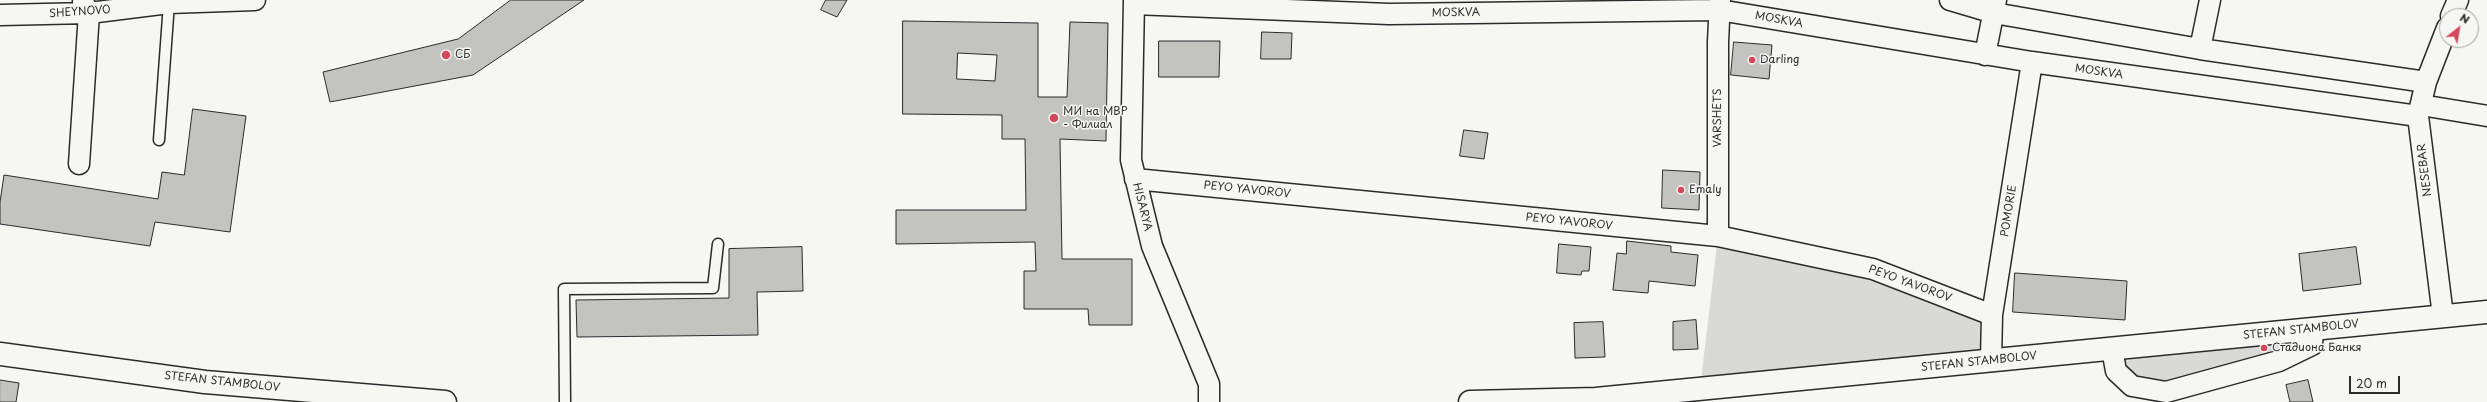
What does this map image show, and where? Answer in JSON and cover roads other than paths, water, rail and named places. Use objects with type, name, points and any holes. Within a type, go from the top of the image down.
[{"type":"street","name":"SHEYNOVO","points":[[0,15],[85,7],[255,0]]},
{"type":"street","points":[[1950,0],[1995,6],[2200,49],[2426,82]]},
{"type":"street","points":[[2200,49],[2210,0]]},
{"type":"street","name":"MOSKVA","points":[[1134,2],[1389,14],[1720,5],[1985,55],[2032,62],[2420,110],[2487,116]]},
{"type":"street","name":"HISARYA","points":[[1134,2],[1131,160],[1152,246],[1209,384],[1209,402]]},
{"type":"street","name":"VARSHETS","points":[[1718,236],[1720,5]]},
{"type":"street","points":[[1985,55],[1995,6]]},
{"type":"street","points":[[79,164],[85,7]]},
{"type":"street","name":"NESEBAR","points":[[2439,48],[2426,82],[2420,110],[2443,316]]},
{"type":"street","name":"POMORIE","points":[[1991,361],[1992,315],[2032,62]]},
{"type":"street","name":"PEYO YAVOROV","points":[[1135,179],[1718,236],[1873,269],[1992,315]]},
{"type":"street","name":"STEFAN STAMBOLOV","points":[[1470,402],[1596,399],[2487,312]]},
{"type":"street","points":[[2112,349],[2116,371],[2132,386],[2147,395],[2166,392],[2279,361],[2312,345],[2313,329]]},
{"type":"street","name":"STEFAN STAMBOLOV","points":[[0,354],[205,382],[445,402]]},
{"type":"lane","points":[[159,140],[169,3]]},
{"type":"lane","points":[[565,402],[564,289],[713,288],[718,244]]},
{"type":"place","name":"СБ","points":[[446,55]]},
{"type":"place","name":"Darling","points":[[1752,60]]},
{"type":"place","name":"МИ на МВР - Филиал","points":[[1054,118]]},
{"type":"place","name":"Emaly","points":[[1681,190]]},
{"type":"place","name":"Стадиона Банкя","points":[[2264,348]]}]
